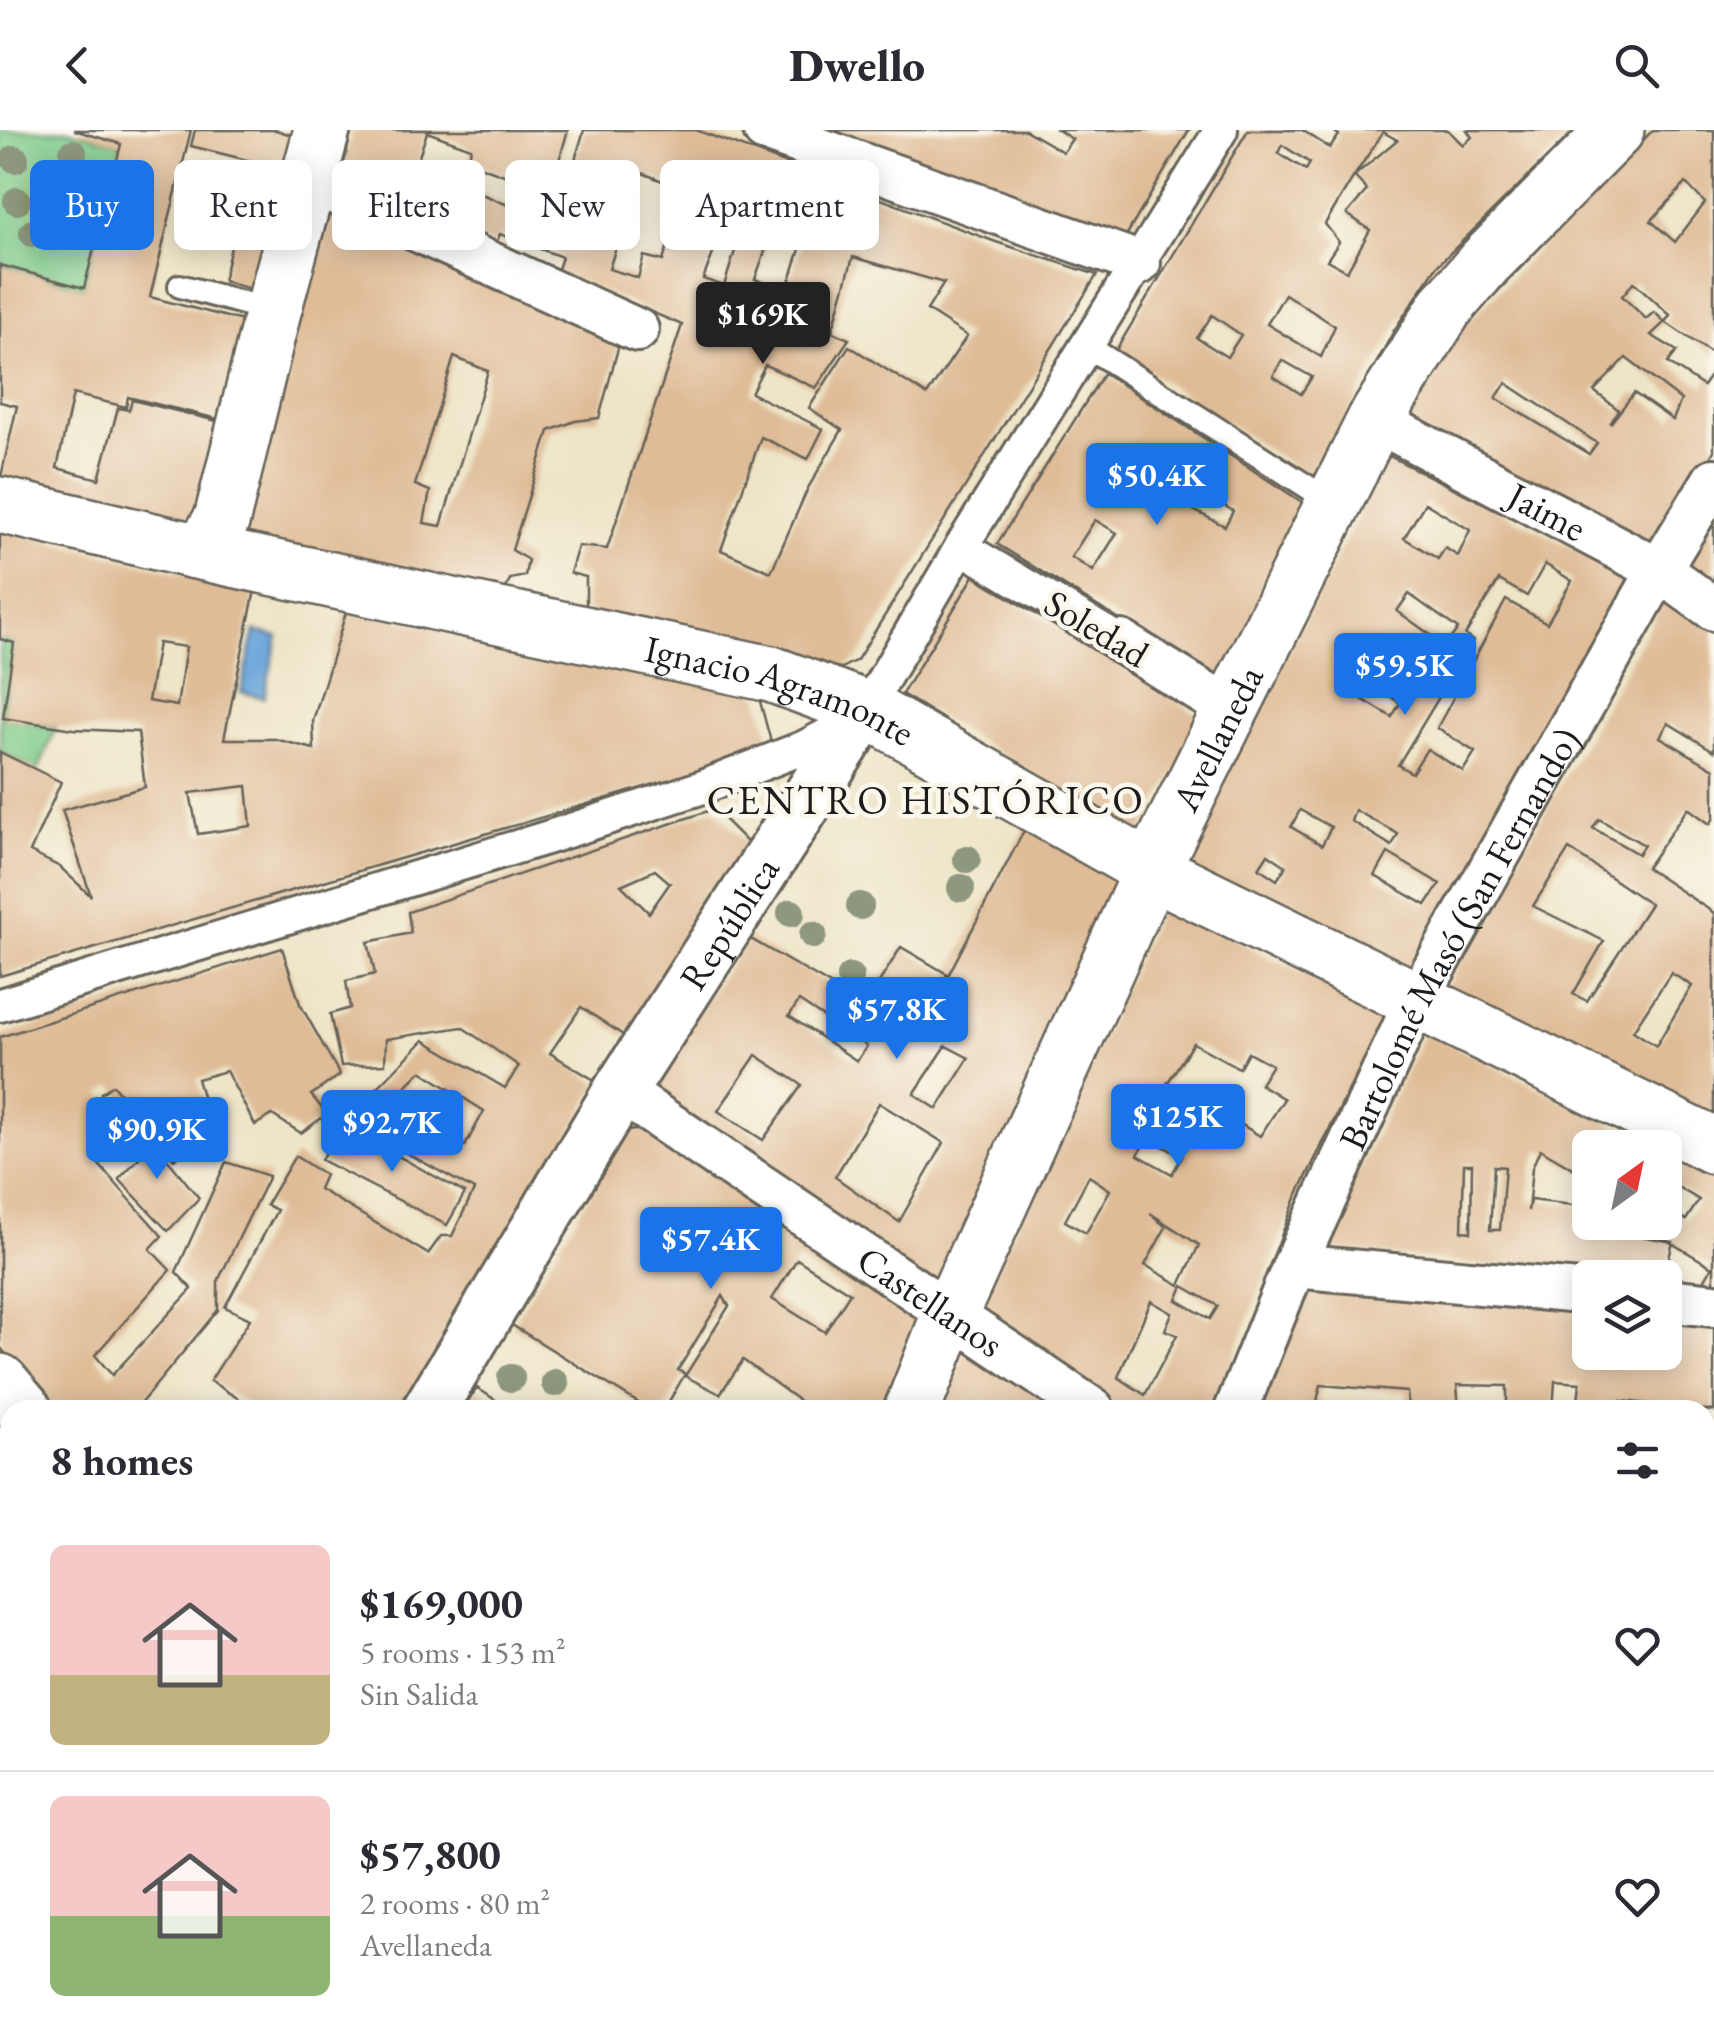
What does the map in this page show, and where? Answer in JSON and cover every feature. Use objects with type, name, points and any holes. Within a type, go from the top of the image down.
[{"type":"main road","name":"Avellaneda","points":[[916,1400],[950,1314],[1152,870],[1375,420],[1445,308],[1484,263],[1616,130]]},
{"type":"main road","points":[[191,550],[208,541],[222,519],[314,155]]},
{"type":"main road","name":"Ignacio Agramonte","points":[[0,506],[770,674],[866,709],[1152,870],[1714,1146]]},
{"type":"street","points":[[765,130],[1140,264]]},
{"type":"street","name":"República","points":[[435,1400],[620,1091],[866,709],[961,547],[1220,130]]},
{"type":"street","points":[[314,155],[637,330]]},
{"type":"street","name":"Jaime","points":[[1375,420],[1659,570],[1714,608]]},
{"type":"street","name":"Bartolomé Masó (San Fernando)","points":[[1240,1400],[1294,1266],[1416,1002],[1659,570],[1714,480]]},
{"type":"street","name":"Soledad","points":[[961,547],[1231,710]]},
{"type":"street","points":[[0,1005],[704,787],[805,747],[866,709]]},
{"type":"street","name":"Castellanos","points":[[620,1091],[1078,1400]]},
{"type":"street","points":[[1294,1266],[1572,1291]]},
{"type":"street","points":[[1682,1301],[1714,1304]]},
{"type":"lane","points":[[180,286],[272,311]]},
{"type":"lane","points":[[1087,346],[1334,504]]},
{"type":"green space","points":[[0,130],[69,130],[121,144],[117,160],[30,160],[30,250],[94,250],[84,288],[0,265]]},
{"type":"green space","points":[[0,639],[14,643],[3,718],[56,727],[38,771],[0,752]]},
{"type":"water","points":[[255,631],[278,637],[264,698],[241,692]]},
{"type":"building","points":[[74,130],[191,130],[184,160],[174,160],[174,199],[150,297],[258,325],[234,423],[128,397],[126,407],[73,394],[57,468],[99,479],[118,408],[129,410],[132,400],[233,425],[211,500],[179,531],[0,481],[17,406],[0,402],[0,265],[84,288],[94,250],[154,250],[154,160],[117,160],[121,144]]},
{"type":"building","points":[[195,130],[276,130],[298,137],[292,160],[247,160],[191,146]]},
{"type":"building","points":[[352,130],[568,130],[559,160],[505,160],[505,175],[485,168],[485,160],[468,160],[471,148],[427,132],[418,160],[345,160]]},
{"type":"building","points":[[584,130],[696,130],[776,160],[660,160],[660,180],[640,172],[640,160],[575,160]]},
{"type":"building","points":[[807,130],[1025,130],[1063,152],[1072,139],[1058,130],[1189,130],[1120,246]]},
{"type":"building","points":[[1248,130],[1302,130],[1330,148],[1339,135],[1332,130],[1448,130],[1463,145],[1472,137],[1467,130],[1575,130],[1437,266],[1395,329],[1313,479],[1116,350]],"holes":[[[1383,132],[1397,140],[1355,176]],[[1282,145],[1310,163],[1306,170],[1278,153]],[[1354,176],[1367,190],[1347,214],[1370,230],[1347,271],[1327,260],[1339,242],[1325,224]],[[1285,294],[1335,326],[1321,357],[1267,324]],[[1212,315],[1241,335],[1227,357],[1197,338]],[[1282,360],[1312,377],[1301,394],[1273,376]]]},
{"type":"building","points":[[1653,130],[1714,130],[1714,355],[1665,322],[1651,335],[1677,351],[1668,363],[1703,386],[1714,370],[1714,451],[1650,553],[1403,423],[1452,339]],"holes":[[[1686,183],[1705,203],[1675,242],[1651,221]],[[1634,282],[1670,315],[1665,322],[1654,312],[1646,319],[1622,296]],[[1626,358],[1681,400],[1673,420],[1634,393],[1610,424],[1619,410],[1594,391]],[[1506,383],[1597,443],[1589,454],[1496,398]]]},
{"type":"building","points":[[485,195],[505,204],[505,236],[500,234],[495,245],[485,241]]},
{"type":"building","points":[[879,198],[1097,275],[857,660],[841,668],[673,635],[586,611],[586,577],[570,573],[578,546],[607,549],[682,325],[557,272],[562,257],[543,250],[615,250],[609,269],[638,278],[644,256],[663,261],[666,250],[714,250],[703,279],[724,286],[735,250],[765,250],[755,279],[786,292],[800,250],[879,250]],"holes":[[[853,257],[944,283],[927,310],[967,336],[927,395],[849,346],[809,408],[842,430],[808,488],[771,572],[721,550],[761,437],[808,459],[823,429],[751,393],[765,365],[816,388],[849,339],[832,332]]]},
{"type":"building","points":[[329,215],[332,250],[410,250],[620,341],[599,418],[575,421],[549,431],[512,550],[528,560],[525,576],[510,579],[502,598],[233,541]],"holes":[[[454,357],[488,371],[441,526],[424,523],[430,491],[415,485]]]},
{"type":"building","points":[[230,250],[268,250],[257,291],[223,281]]},
{"type":"building","points":[[1104,373],[1308,506],[1223,684],[997,544]],"holes":[[[1175,476],[1233,511],[1225,526],[1163,495]],[[1095,520],[1117,533],[1093,571],[1071,557]]]},
{"type":"building","points":[[1389,456],[1637,580],[1408,981],[1195,873],[1187,847]],"holes":[[[1425,503],[1470,530],[1458,556],[1445,548],[1438,559],[1404,538]],[[1545,564],[1572,581],[1547,623],[1506,600],[1437,728],[1475,752],[1463,771],[1427,749],[1412,773],[1398,765],[1473,641],[1465,635],[1499,580],[1527,596]],[[1409,594],[1458,629],[1445,645],[1397,611]],[[1367,681],[1400,703],[1392,717],[1357,696]],[[1300,810],[1331,827],[1322,845],[1291,827]],[[1355,810],[1398,834],[1392,846],[1351,821]],[[1388,853],[1440,884],[1426,905],[1375,876]],[[1268,854],[1286,866],[1277,880],[1259,868]]]},
{"type":"building","points":[[1714,515],[1714,594],[1680,572]]},
{"type":"building","points":[[0,530],[255,590],[224,739],[275,739],[314,749],[313,721],[347,609],[758,694],[771,742],[676,778],[0,976],[0,752],[61,782],[30,852],[60,867],[91,896],[62,810],[145,787],[138,732],[73,729],[3,718],[14,643],[0,639]],"holes":[[[158,643],[186,647],[177,706],[148,701]],[[247,786],[251,826],[198,834],[190,793]]]},
{"type":"building","points":[[974,576],[1205,719],[1138,837],[902,694]]},
{"type":"building","points":[[1667,595],[1714,628],[1714,751],[1668,723],[1660,737],[1714,769],[1714,818],[1710,824],[1688,808],[1646,868],[1714,913],[1714,1126],[1441,996]],"holes":[[[1599,819],[1644,845],[1638,854],[1593,828]],[[1569,849],[1650,904],[1587,1001],[1573,994],[1604,941],[1533,906]],[[1671,973],[1692,986],[1656,1046],[1633,1031]]]},
{"type":"building","points":[[714,809],[756,851],[626,1037],[581,1007],[550,1053],[599,1083],[416,1400],[241,1400],[210,1381],[250,1319],[225,1307],[277,1210],[266,1205],[295,1156],[325,1175],[319,1189],[428,1254],[441,1236],[452,1236],[474,1190],[346,1120],[424,1040],[505,1088],[519,1066],[462,1027],[386,1039],[385,1064],[341,1066],[330,1014],[350,1008],[346,981],[375,974],[368,942],[411,933],[408,912]],"holes":[[[655,870],[670,883],[649,913],[621,885]],[[421,1071],[484,1111],[465,1146],[390,1102]]]},
{"type":"building","points":[[1027,825],[1127,882],[941,1291],[643,1093],[749,938],[865,1005],[901,947],[947,974],[911,1038],[933,1004]],"holes":[[[799,1001],[867,1046],[857,1061],[789,1016]],[[946,1046],[969,1058],[937,1109],[914,1094]],[[756,1055],[802,1085],[763,1140],[718,1111]],[[879,1103],[944,1143],[899,1222],[835,1177]]]},
{"type":"building","points":[[1171,907],[1385,1016],[1296,1198],[1217,1400],[1103,1400],[977,1313],[1158,913]],"holes":[[[1193,1043],[1239,1068],[1248,1052],[1272,1065],[1260,1084],[1284,1099],[1260,1136],[1213,1107],[1197,1133],[1154,1104]],[[1147,1137],[1182,1157],[1172,1174],[1138,1155]],[[1089,1176],[1110,1190],[1086,1233],[1065,1221]],[[1150,1213],[1199,1245],[1180,1285],[1145,1265],[1166,1227]],[[1183,1286],[1218,1306],[1210,1319],[1177,1300]],[[1151,1301],[1172,1313],[1165,1330],[1177,1335],[1145,1395],[1118,1377]]]},
{"type":"building","points":[[282,948],[300,1004],[340,1075],[311,1095],[327,1114],[301,1133],[272,1115],[255,1125],[226,1071],[197,1079],[211,1126],[174,1159],[113,1085],[101,1093],[126,1133],[94,1159],[162,1236],[150,1249],[170,1270],[95,1355],[112,1375],[192,1289],[176,1272],[226,1162],[269,1176],[218,1281],[218,1310],[143,1400],[45,1400],[0,1347],[0,1037]]},
{"type":"building","points":[[1425,1032],[1624,1130],[1572,1130],[1572,1168],[1540,1149],[1532,1168],[1528,1211],[1530,1200],[1572,1205],[1572,1240],[1673,1242],[1668,1260],[1572,1260],[1572,1274],[1321,1248]],"holes":[[[1464,1164],[1472,1164],[1471,1232],[1462,1231]],[[1494,1166],[1505,1167],[1500,1230],[1490,1230]]]},
{"type":"building","points":[[340,1124],[465,1193],[447,1225],[321,1160]]},
{"type":"building","points":[[141,1127],[199,1198],[168,1231],[119,1179],[139,1158],[126,1143]]},
{"type":"building","points":[[643,1129],[923,1309],[885,1400],[798,1400],[743,1360],[720,1394],[685,1376],[729,1306],[723,1296],[678,1370],[685,1374],[670,1400],[634,1400],[512,1325],[628,1131]],"holes":[[[797,1259],[850,1293],[825,1332],[772,1299]]]},
{"type":"building","points":[[1682,1158],[1714,1174],[1714,1292],[1699,1290],[1712,1267],[1666,1240],[1682,1240],[1682,1218],[1686,1220],[1699,1200],[1682,1190]]},
{"type":"building","points":[[1303,1287],[1572,1305],[1572,1370],[1682,1370],[1682,1314],[1714,1317],[1714,1400],[1578,1400],[1580,1383],[1555,1381],[1554,1400],[1507,1400],[1507,1386],[1457,1385],[1458,1400],[1407,1400],[1407,1392],[1321,1385],[1317,1400],[1260,1400]]},
{"type":"building","points":[[968,1345],[1051,1400],[946,1400]]},
{"type":"building","points":[[477,1388],[496,1400],[469,1400]]},
{"type":"district","name":"CENTRO HISTÓRICO","points":[[926,800]]}]
